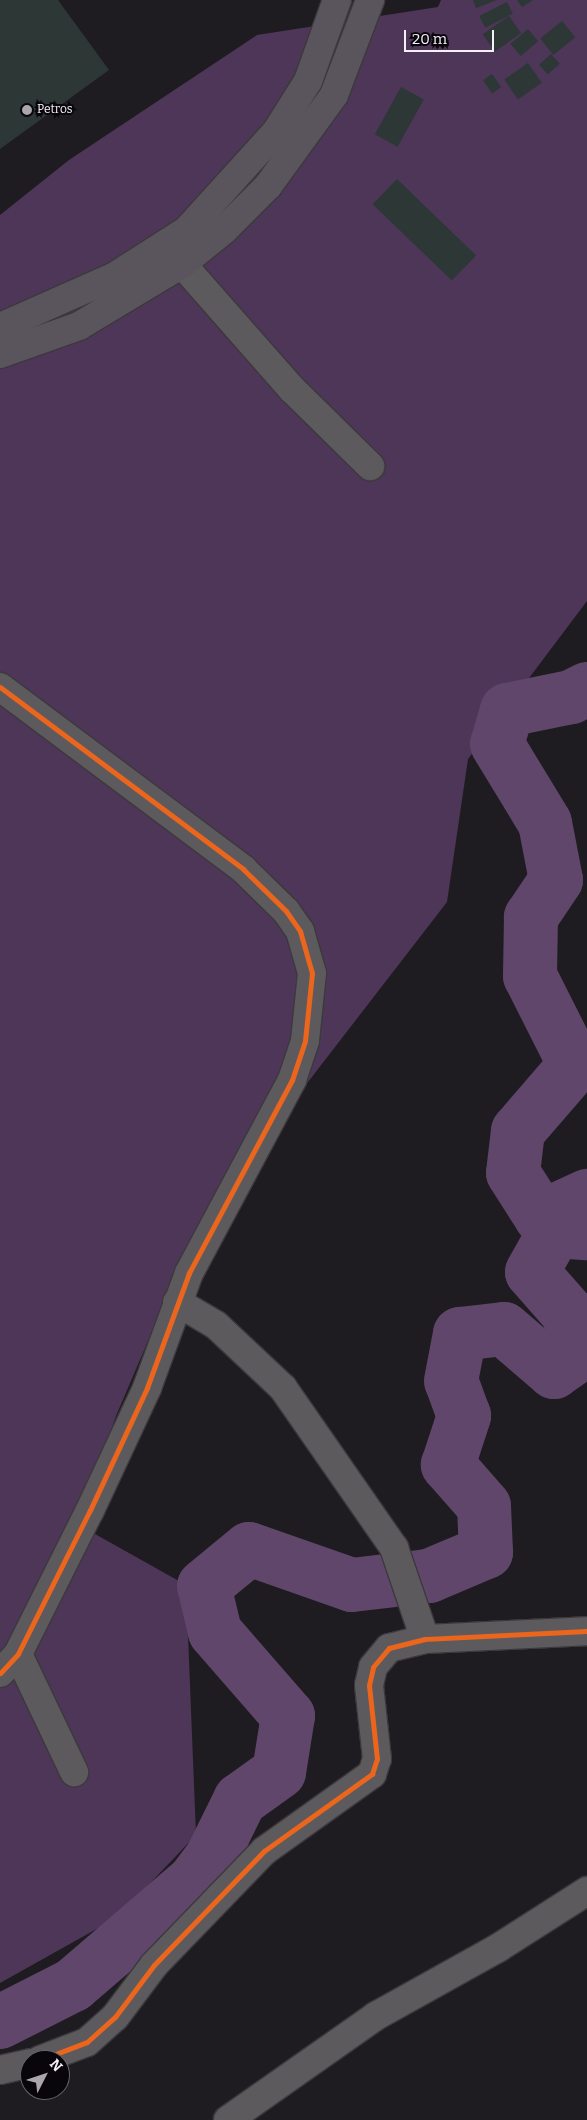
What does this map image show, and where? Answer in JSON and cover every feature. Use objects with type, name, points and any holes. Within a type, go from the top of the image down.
[{"type":"main road","points":[[0,327],[115,276],[187,230],[276,132],[308,81],[337,0]]},
{"type":"main road","points":[[0,354],[80,326],[182,264],[262,192],[306,138],[334,95],[370,0]]},
{"type":"street","points":[[182,264],[286,382],[370,466]]},
{"type":"street","points":[[0,687],[243,869],[286,910],[308,952],[312,973],[306,1033],[292,1080],[177,1302],[147,1388],[9,1664],[74,1772]]},
{"type":"street","points":[[177,1302],[216,1325],[284,1388],[394,1548],[415,1603],[425,1639]]},
{"type":"street","points":[[66,2050],[87,2042],[116,2017],[154,1965],[264,1851],[372,1774],[377,1759],[368,1705],[373,1667],[390,1648],[425,1639],[587,1631]]},
{"type":"street","points":[[228,2120],[376,2016],[498,1948],[587,1891]]},
{"type":"street","points":[[0,2070],[20,2065]]},
{"type":"shaded area","points":[[441,0],[587,0],[587,601],[468,759],[447,902],[274,1126],[177,1273],[116,1416],[79,1525],[186,1585],[196,1835],[118,1917],[0,1983],[0,215],[69,160],[257,35],[438,7]]},
{"type":"building","name":"Petros","points":[[0,0],[58,0],[109,70],[0,149]]},
{"type":"building","points":[[473,0],[497,0],[476,8]]},
{"type":"building","points":[[517,0],[533,0],[522,7]]},
{"type":"building","points":[[507,2],[513,14],[485,28],[479,16]]},
{"type":"building","points":[[509,16],[521,33],[495,52],[483,34]]},
{"type":"building","points":[[562,21],[575,37],[553,55],[540,39]]},
{"type":"building","points":[[528,29],[538,41],[521,56],[510,44]]},
{"type":"building","points":[[551,54],[560,64],[548,74],[539,65]]},
{"type":"building","points":[[528,63],[542,83],[518,99],[504,80]]},
{"type":"building","points":[[492,74],[501,87],[492,93],[483,80]]},
{"type":"building","points":[[401,87],[424,100],[398,147],[375,134]]},
{"type":"building","points":[[397,179],[476,255],[452,281],[373,204]]},
{"type":"waterway","points":[[587,689],[571,697],[507,710],[497,744],[545,823],[556,880],[531,917],[530,976],[575,1065],[518,1131],[513,1173],[541,1217],[587,1196]]},
{"type":"waterway","points":[[0,2022],[73,1985],[194,1881],[212,1857],[240,1800],[279,1772],[288,1716],[215,1632],[204,1586],[249,1549],[352,1585],[429,1576],[486,1552],[484,1506],[448,1465],[464,1416],[451,1381],[460,1334],[504,1329],[554,1372],[583,1352],[567,1312],[532,1272],[555,1231],[587,1233]]},
{"type":"cycle path","points":[[0,687],[243,869],[286,911],[300,931],[312,973],[305,1041],[292,1080],[189,1273],[147,1388],[90,1510],[18,1654],[0,1673]]},
{"type":"cycle path","points":[[66,2050],[87,2042],[115,2017],[154,1965],[264,1851],[372,1774],[377,1759],[369,1685],[373,1667],[389,1648],[425,1639],[587,1631]]},
{"type":"place","name":"Petros","points":[[27,110]]}]
